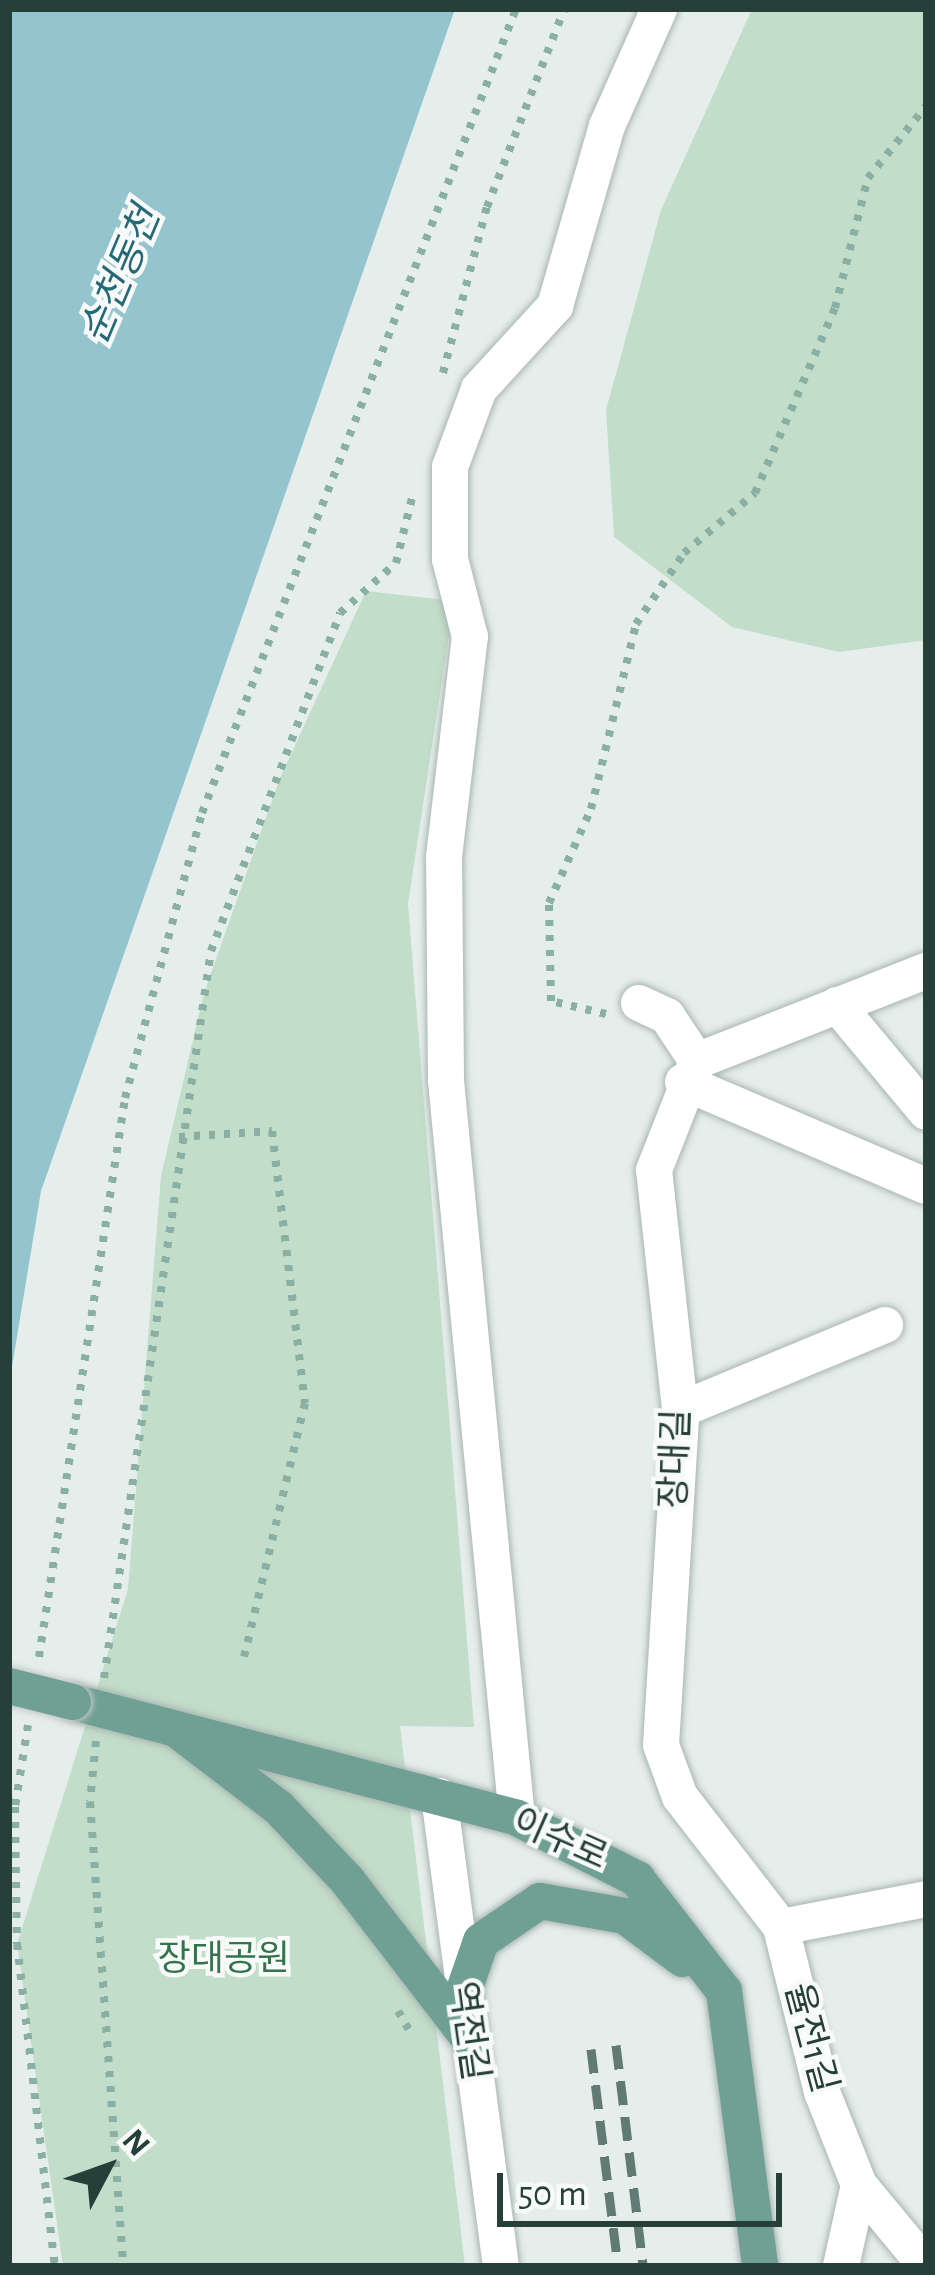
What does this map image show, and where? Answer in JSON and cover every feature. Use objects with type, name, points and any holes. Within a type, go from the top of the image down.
[{"type":"main road","name":"이수로","points":[[26,1688],[517,1818],[610,1861],[668,1908],[708,1958],[736,2042],[760,2266]]},
{"type":"main road","points":[[169,1724],[320,1851],[470,2040]]},
{"type":"main road","points":[[462,1996],[482,1941],[540,1901],[650,1926],[736,2042]]},
{"type":"street","points":[[517,1818],[446,1080],[444,857],[470,637],[451,559],[450,467],[479,389],[555,306],[607,126],[659,9]]},
{"type":"street","points":[[690,1072],[837,1005],[926,971]]},
{"type":"street","points":[[638,1003],[667,1016],[690,1072],[926,1186]]},
{"type":"street","points":[[837,1005],[926,1112]]},
{"type":"street","name":"장대길","points":[[690,1072],[654,1170],[680,1410],[661,1745],[680,1797],[781,1927]]},
{"type":"street","points":[[680,1410],[885,1324]]},
{"type":"street","name":"역전길","points":[[439,1796],[501,2266]]},
{"type":"street","points":[[781,1927],[926,1899]]},
{"type":"street","name":"율전1길","points":[[781,1927],[822,2092],[859,2185],[926,2266]]},
{"type":"street","points":[[841,2266],[859,2185]]},
{"type":"path","points":[[56,2266],[17,1944],[15,1808],[26,1688],[124,1098],[202,813],[516,9]]},
{"type":"path","points":[[440,387],[487,207],[564,9]]},
{"type":"path","points":[[638,1003],[606,1014],[551,1000],[549,903],[591,809],[635,624],[684,553],[754,494],[835,308],[868,178],[926,106]]},
{"type":"path","points":[[123,2266],[86,1706],[179,1136],[212,951],[257,814],[340,613],[396,563],[417,476]]},
{"type":"path","points":[[179,1136],[272,1131],[305,1403],[244,1658]]},
{"type":"green space","points":[[752,9],[926,9],[926,640],[839,652],[732,627],[614,537],[606,410],[661,210]]},
{"type":"green space","name":"장대공원","points":[[366,591],[454,601],[408,904],[474,1727],[400,1726],[465,2266],[63,2266],[17,1944],[128,1589],[161,1176],[204,993],[280,778]]},
{"type":"water","name":"순천동천","points":[[9,9],[455,9],[41,1191],[9,1385]]},
{"type":"railway","points":[[616,2045],[643,2266]]},
{"type":"railway","points":[[591,2049],[618,2266]]}]
